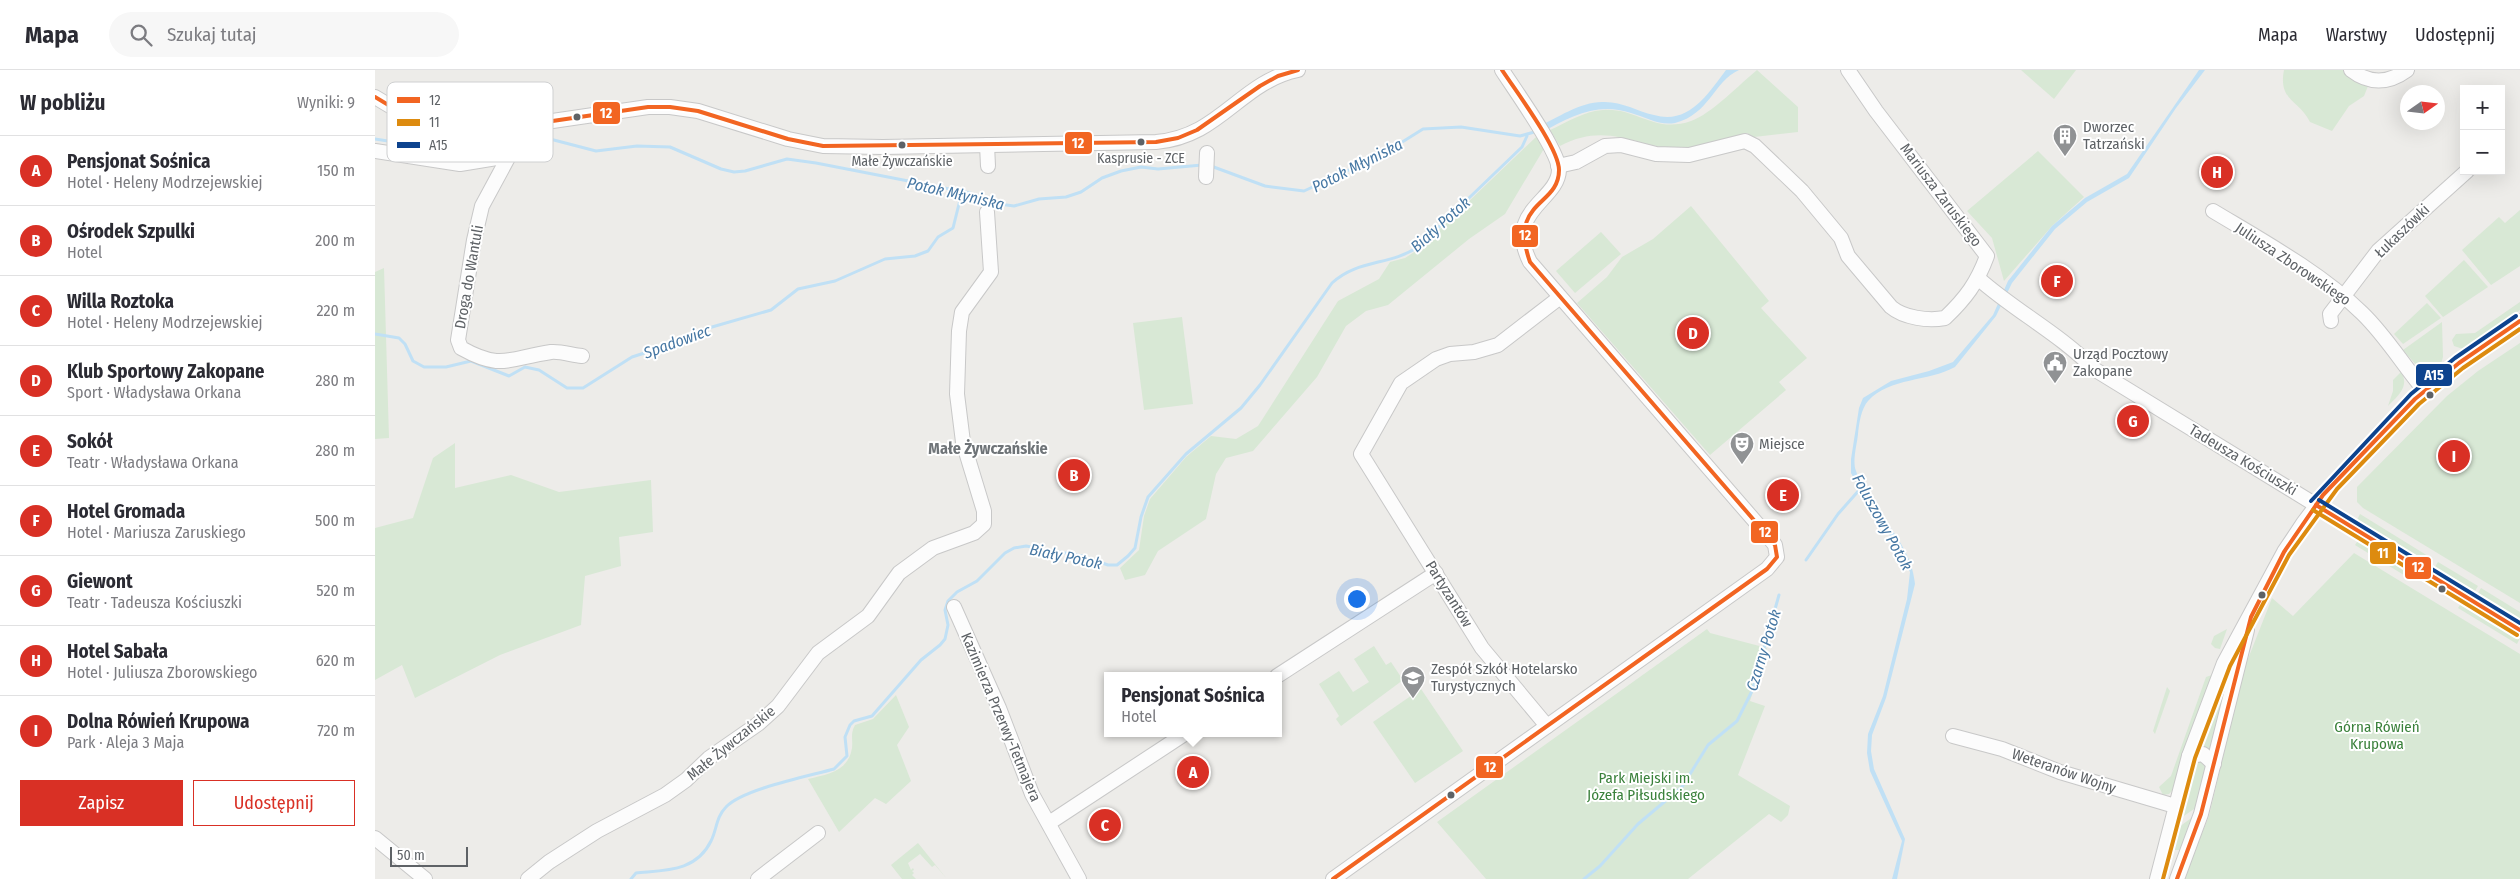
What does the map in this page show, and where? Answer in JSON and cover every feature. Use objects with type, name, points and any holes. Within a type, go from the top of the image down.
[{"type":"street","points":[[553,121],[648,107],[670,107],[698,111],[788,139],[823,146],[1156,142],[1177,139],[1213,123],[1263,83],[1298,70]]},
{"type":"street","points":[[1333,879],[1767,569],[1777,557],[1775,546],[1766,534],[1559,298],[1530,262],[1523,238],[1525,224],[1530,214],[1556,180],[1559,166],[1547,141],[1502,70]]},
{"type":"street","name":"Mariusza Zaruskiego","points":[[1847,70],[1987,256],[1979,279]]},
{"type":"street","points":[[2351,70],[2363,78],[2379,82],[2397,76],[2407,70]]},
{"type":"street","points":[[375,97],[387,105]]},
{"type":"street","points":[[1559,166],[1576,162],[1605,146],[1621,145],[1655,154],[1689,156],[1745,141],[1755,146],[1802,191],[1841,238],[1848,256],[1891,307],[1898,312],[1915,317],[1945,318],[1963,300],[1979,279]]},
{"type":"street","points":[[987,145],[988,166]]},
{"type":"street","points":[[1206,178],[1207,153]]},
{"type":"street","points":[[447,162],[460,164],[467,162]]},
{"type":"street","name":"Droga do Wantuli","points":[[507,162],[482,206],[474,240],[458,340],[461,348],[489,361],[516,360],[552,352],[582,356]]},
{"type":"street","name":"Łukaszówki","points":[[2331,321],[2329,316],[2378,251],[2463,175]]},
{"type":"street","name":"Juliusza Zborowskiego","points":[[2213,211],[2311,273],[2344,297],[2374,326],[2425,391]]},
{"type":"street","name":"Małe Żywczańskie","points":[[528,879],[549,862],[597,831],[665,795],[686,780],[709,758],[758,724],[777,706],[818,653],[868,616],[899,573],[933,548],[974,534],[984,524],[984,511],[959,424],[957,394],[961,312],[991,272],[986,233],[987,212]]},
{"type":"street","name":"Tadeusza Kościuszki","points":[[1979,279],[2005,302],[2081,355],[2093,369],[2520,630]]},
{"type":"street","name":"Partyzantów","points":[[1547,726],[1486,653],[1361,454],[1401,383],[1436,360],[1450,354],[1474,352],[1498,345],[1559,298]]},
{"type":"street","points":[[2157,879],[2189,756],[2224,663],[2251,617],[2285,552],[2316,505],[2384,430],[2425,391],[2459,363],[2520,322]]},
{"type":"street","points":[[1282,673],[1436,574]]},
{"type":"street","name":"Kazimierza Przerwy-Tetmajera","points":[[954,607],[999,708],[1032,794],[1079,879]]},
{"type":"street","points":[[2177,879],[2201,814],[2251,617]]},
{"type":"street","name":"Weteranów Wojny","points":[[1953,736],[2002,749],[2060,772],[2175,806]]},
{"type":"street","points":[[1049,822],[1180,737]]},
{"type":"street","points":[[2189,756],[2203,754],[2214,764]]},
{"type":"street","points":[[758,879],[818,833]]},
{"type":"street","points":[[375,838],[425,879]]},
{"type":"street","points":[[2165,849],[2172,856],[2186,857]]},
{"type":"green space","points":[[1757,70],[1798,107],[1798,132],[1754,137],[1747,133],[1707,146],[1683,149],[1667,148],[1608,136],[1577,139],[1560,146],[1550,130],[1582,115],[1603,110],[1625,112],[1666,124],[1691,121],[1699,118],[1716,106]]},
{"type":"green space","points":[[2021,70],[2076,70],[2054,99]]},
{"type":"green space","points":[[2284,70],[2346,70],[2368,86],[2364,96],[2349,106],[2332,131],[2310,122],[2287,94],[2283,80]]},
{"type":"green space","points":[[1536,137],[1545,147],[1505,214],[1469,239],[1388,305],[1366,311],[1346,326],[1317,377],[1253,451],[1226,458],[1216,474],[1206,519],[1158,551],[1145,575],[1125,580],[1120,568],[1139,550],[1144,516],[1150,499],[1186,457],[1211,436],[1236,439],[1258,426],[1338,301],[1379,279],[1390,262],[1405,258],[1419,249]]},
{"type":"green space","points":[[2038,151],[2084,197],[2052,226],[2004,281],[1992,238],[1967,211]]},
{"type":"green space","points":[[1691,206],[1769,301],[1761,308],[1807,358],[1779,382],[1786,390],[1710,455],[1577,303],[1607,277],[1622,257],[1653,239]]},
{"type":"green space","points":[[2520,210],[2520,266],[2491,285],[2462,250],[2499,217],[2505,223]]},
{"type":"green space","points":[[1601,232],[1621,254],[1575,293],[1556,271]]},
{"type":"green space","points":[[2464,260],[2488,287],[2443,317],[2425,296]]},
{"type":"green space","points":[[384,268],[389,438],[375,439],[375,272]]},
{"type":"green space","points":[[2520,302],[2520,310],[2463,349],[2454,346],[2452,340],[2456,334],[2475,333]]},
{"type":"green space","points":[[2427,303],[2441,318],[2403,344],[2394,334]]},
{"type":"green space","points":[[1182,317],[1193,404],[1144,410],[1133,323]]},
{"type":"green space","points":[[2442,322],[2443,357],[2441,364],[2429,370],[2417,366],[2403,350]]},
{"type":"green space","points":[[2520,343],[2520,603],[2363,508],[2357,502],[2357,487],[2447,396],[2478,371]]},
{"type":"green space","points":[[2401,372],[2404,382],[2402,391],[2388,406],[2393,391],[2393,380]]},
{"type":"green space","points":[[455,443],[455,488],[511,475],[559,492],[651,480],[653,532],[619,537],[621,566],[585,576],[581,625],[500,655],[415,698],[402,665],[375,680],[375,528],[413,518],[433,458]]},
{"type":"green space","points":[[2360,514],[2428,556],[2425,561],[2357,520]]},
{"type":"green space","points":[[2359,539],[2415,576],[2412,580],[2355,545]]},
{"type":"green space","name":"Górna Rówień Krupowa","points":[[2354,553],[2520,654],[2520,879],[2183,879],[2209,816],[2244,669],[2272,598],[2293,616]]},
{"type":"green space","points":[[2438,562],[2478,586],[2475,591],[2435,567]]},
{"type":"green space","points":[[2481,588],[2520,612],[2520,619],[2478,593]]},
{"type":"green space","points":[[2460,605],[2520,638],[2517,644],[2458,608]]},
{"type":"green space","name":"Park Miejski im. Józefa Piłsudskiego","points":[[1707,629],[1710,633],[1767,648],[1750,701],[1765,706],[1738,775],[1790,806],[1788,815],[1781,822],[1769,814],[1688,879],[1486,879],[1437,822]]},
{"type":"green space","points":[[2227,629],[2220,649],[2215,648],[2211,644],[2214,636]]},
{"type":"green space","points":[[1374,646],[1386,665],[1391,662],[1403,680],[1341,726],[1336,719],[1339,716],[1319,684],[1339,671],[1353,692],[1369,682],[1354,659]]},
{"type":"green space","points":[[2230,674],[2211,752],[2198,749],[2225,676]]},
{"type":"green space","points":[[2212,675],[2191,731],[2173,790],[2169,794],[2163,795],[2159,787],[2171,776],[2206,677]]},
{"type":"green space","points":[[2167,687],[2170,691],[2155,734],[2153,731]]},
{"type":"green space","points":[[1421,689],[1463,751],[1415,783],[1373,722]]},
{"type":"green space","points":[[896,695],[909,727],[897,745],[911,781],[886,804],[875,798],[839,832],[808,779],[836,771],[842,767],[850,756],[855,725],[873,719]]},
{"type":"green space","points":[[2200,760],[2206,764],[2197,809],[2194,809],[2178,820],[2193,764]]},
{"type":"green space","points":[[2194,816],[2181,850],[2174,850],[2172,845],[2176,826],[2179,827]]},
{"type":"green space","points":[[918,843],[947,879],[935,865],[932,867],[920,854],[908,863],[911,870],[913,868],[914,870],[912,875],[916,879],[902,879],[891,865]]},
{"type":"water","points":[[1726,70],[1739,70],[1723,82],[1696,113],[1687,119],[1675,123],[1658,122],[1631,113],[1607,109],[1585,112],[1574,116],[1541,133],[1538,127],[1577,108],[1602,102],[1622,105],[1654,115],[1677,116],[1696,105],[1705,97]]},
{"type":"water","name":"Foluszowy Potok","points":[[2199,70],[2205,70],[2176,108],[2129,178],[2087,202],[2055,229],[2012,283],[1996,316],[1955,367],[1944,372],[1887,388],[1877,393],[1868,401],[1862,412],[1855,458],[1856,471],[1862,486],[1906,553],[1912,568],[1915,584],[1886,698],[1872,735],[1871,751],[1874,769],[1905,839],[1897,879],[1892,879],[1902,841],[1870,771],[1867,753],[1868,734],[1883,696],[1907,599],[1910,572],[1885,527],[1869,507],[1851,473],[1851,459],[1859,408],[1863,398],[1891,381],[1929,371],[1953,362],[1993,315],[2008,281],[2052,226],[2085,198],[2127,174]]},
{"type":"waterway","name":"Potok Młyniska","points":[[1211,166],[1265,186],[1304,191],[1383,154],[1423,129],[1461,127],[1520,136],[1538,131]]},
{"type":"waterway","name":"Biały Potok","points":[[631,879],[636,873],[679,868],[697,859],[711,841],[718,819],[723,811],[734,800],[793,779],[834,769],[847,756],[845,737],[850,725],[854,721],[872,716],[921,660],[945,639],[948,625],[945,610],[948,601],[957,592],[977,581],[1005,553],[1014,548],[1026,546],[1082,556],[1108,565],[1117,565],[1128,556],[1135,548],[1141,517],[1148,497],[1186,454],[1241,408],[1260,385],[1332,283],[1352,270],[1396,257],[1418,247],[1522,147],[1527,136]]},
{"type":"waterway","name":"Potok Młyniska","points":[[375,139],[387,141]]},
{"type":"waterway","name":"Potok Młyniska","points":[[553,140],[596,151],[637,146],[670,147],[721,169],[734,172],[745,171],[787,159],[816,163],[970,193],[999,204],[1014,206],[1039,199],[1066,197],[1081,192],[1102,178],[1121,171],[1141,167],[1158,169],[1202,165]]},
{"type":"waterway","name":"Spadowiec","points":[[375,334],[399,338],[405,344],[413,361],[424,367],[446,367],[471,361],[509,376],[525,367],[539,370],[567,388],[583,388],[632,357],[688,339],[712,327],[771,310],[798,289],[835,281],[885,259],[915,256],[928,251],[938,237],[953,228],[962,192]]},
{"type":"waterway","name":"Czarny Potok","points":[[1806,560],[1838,514],[1861,488]]},
{"type":"waterway","name":"Czarny Potok","points":[[1584,879],[1600,866],[1638,824],[1682,787],[1708,745],[1737,721],[1752,691],[1779,595]]},
{"type":"transit line","name":"12","points":[[553,121],[648,107],[670,107],[698,111],[788,139],[823,146],[1156,142],[1178,138],[1197,130],[1260,86],[1278,76],[1298,70]]},
{"type":"transit line","name":"12","points":[[1333,879],[1767,569],[1777,557],[1775,545],[1766,534],[1530,262],[1525,242],[1525,227],[1530,215],[1557,182],[1559,170],[1552,148],[1502,70]]},
{"type":"transit line","name":"12","points":[[375,97],[387,104]]},
{"type":"transit line","name":"A15","points":[[2311,501],[2411,394],[2455,358],[2516,316]]},
{"type":"transit line","name":"12","points":[[2177,879],[2201,814],[2251,617],[2284,552],[2323,495],[2415,399],[2459,363],[2520,321]]},
{"type":"transit line","name":"11","points":[[2163,879],[2195,758],[2230,666],[2289,555],[2337,489],[2419,404],[2463,368],[2520,329]]},
{"type":"transit line","name":"A15","points":[[2319,500],[2520,623]]},
{"type":"transit line","name":"12","points":[[2316,505],[2520,630]]},
{"type":"transit line","name":"11","points":[[2313,510],[2517,635]]},
{"type":"place","name":"Kasprusie - ZCE","points":[[1141,142]]},
{"type":"place","name":"Małe Żywczańskie","points":[[902,145]]},
{"type":"place","name":"Dworzec Tatrzański","points":[[2065,157]]},
{"type":"place","name":"Hotel Sabała","points":[[2217,172]]},
{"type":"place","name":"Hotel Gromada","points":[[2057,281]]},
{"type":"place","name":"Klub Sportowy Zakopane","points":[[1693,333]]},
{"type":"place","name":"Urząd Pocztowy Zakopane","points":[[2055,384]]},
{"type":"place","name":"Giewont","points":[[2133,421]]},
{"type":"place","name":"Dolna Rówień Krupowa","points":[[2454,456]]},
{"type":"place","name":"Miejsce","points":[[1742,465]]},
{"type":"place","name":"Ośrodek Szpulki","points":[[1074,475]]},
{"type":"place","name":"Sokół","points":[[1783,495]]},
{"type":"place","name":"Zespół Szkół Hotelarsko Turystycznych","points":[[1413,699]]},
{"type":"place","name":"Pensjonat Sośnica","points":[[1193,772]]},
{"type":"place","name":"Willa Roztoka","points":[[1105,825]]},
{"type":"district","name":"Małe Żywczańskie","points":[[988,448]]}]
